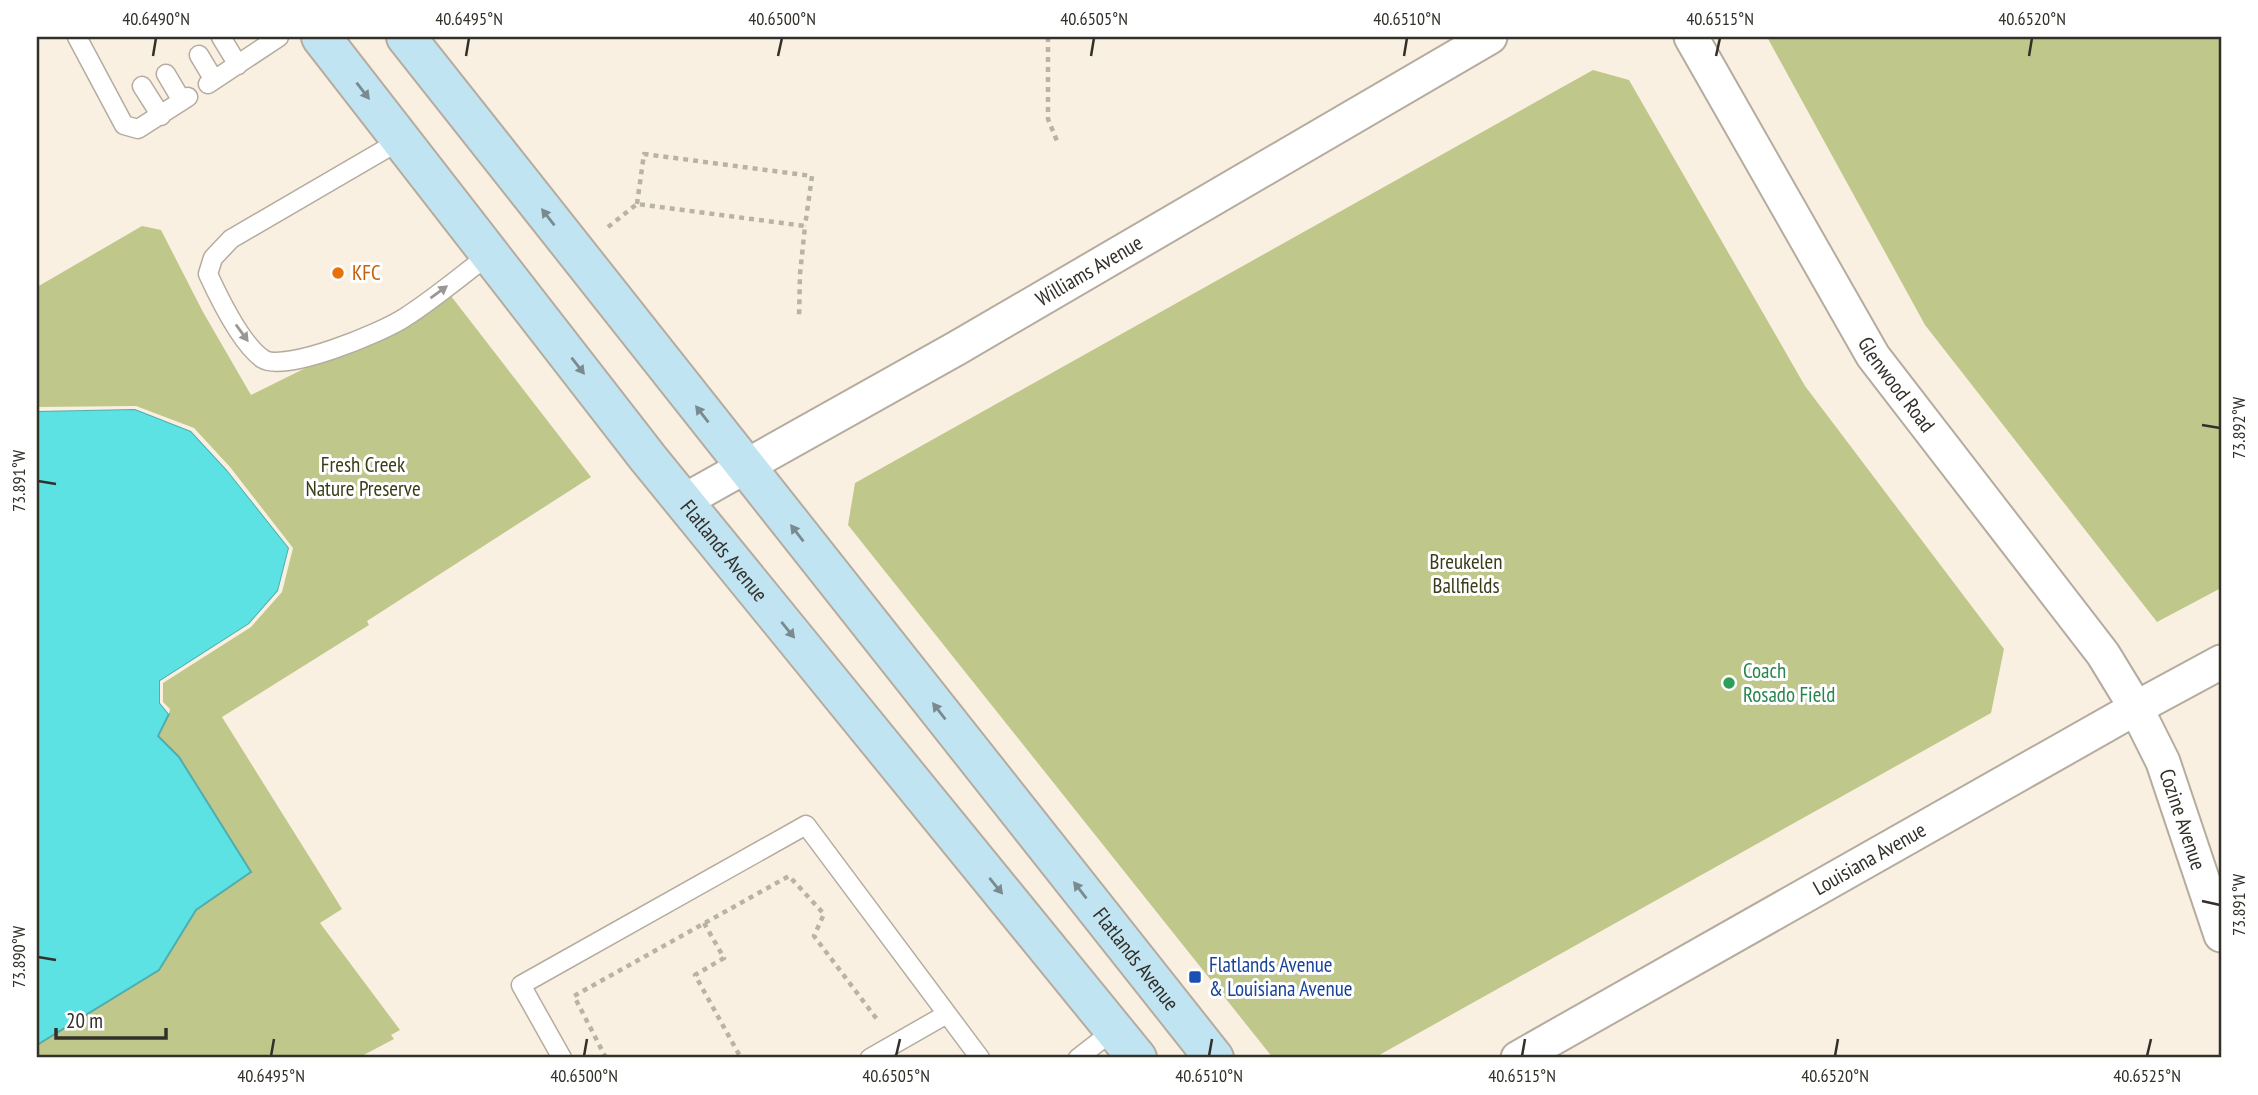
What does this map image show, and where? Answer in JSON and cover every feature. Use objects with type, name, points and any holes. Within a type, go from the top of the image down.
[{"type":"main road","name":"Flatlands Avenue","points":[[321,37],[684,501],[1125,1044]]},
{"type":"main road","name":"Flatlands Avenue","points":[[406,37],[1214,1058]]},
{"type":"street","name":"Williams Avenue","points":[[684,501],[957,348],[1490,37]]},
{"type":"street","name":"Glenwood Road","points":[[1691,37],[1873,356],[2104,654],[2136,708]]},
{"type":"street","name":"Louisiana Avenue","points":[[1518,1058],[2221,662]]},
{"type":"street","name":"Cozine Avenue","points":[[2136,708],[2163,762],[2221,935]]},
{"type":"lane","points":[[77,37],[124,125],[138,129],[185,99],[166,74]]},
{"type":"lane","points":[[221,37],[238,65]]},
{"type":"lane","points":[[199,55],[211,82],[279,37]]},
{"type":"lane","points":[[142,86],[161,116]]},
{"type":"lane","points":[[401,140],[231,239],[213,258],[208,274],[222,306],[246,341],[263,359],[276,363],[314,357],[402,320],[490,254]]},
{"type":"lane","points":[[562,1058],[521,985],[806,825],[980,1058]]},
{"type":"lane","points":[[870,1058],[947,1014]]},
{"type":"lane","points":[[1078,1058],[1125,1044]]},
{"type":"path","points":[[1048,37],[1048,119],[1057,141]]},
{"type":"path","points":[[608,227],[637,204],[644,154],[812,176],[800,274],[799,319]]},
{"type":"path","points":[[637,204],[805,226]]},
{"type":"path","points":[[606,1058],[574,996],[789,876],[824,914],[814,936],[877,1022],[886,1018]]},
{"type":"path","points":[[704,923],[724,958],[695,975],[741,1058]]},
{"type":"green space","points":[[1767,37],[2221,37],[2221,588],[2157,622],[1925,325]]},
{"type":"green space","name":"Breukelen Ballfields","points":[[1593,70],[1629,80],[1805,386],[2004,649],[1991,713],[1374,1058],[1273,1058],[848,525],[855,483]]},
{"type":"green space","name":"Fresh Creek Nature Preserve","points":[[142,226],[161,230],[203,312],[251,395],[451,296],[591,477],[367,621],[369,625],[222,717],[342,909],[320,923],[400,1030],[391,1035],[394,1039],[358,1058],[37,1058],[37,287]]},
{"type":"water","points":[[135,409],[191,431],[227,470],[289,548],[278,591],[249,624],[160,681],[160,703],[169,714],[158,736],[179,757],[251,872],[196,910],[159,970],[37,1045],[37,411]]},
{"type":"pier","points":[[136,406],[194,428],[230,467],[293,548],[282,592],[251,627],[163,683],[163,702],[170,709],[169,714],[160,703],[160,681],[249,624],[278,591],[289,548],[227,470],[191,431],[135,409],[37,411],[37,407]]},
{"type":"place","name":"KFC","points":[[338,273]]},
{"type":"place","name":"Coach Rosado Field","points":[[1729,683]]},
{"type":"place","name":"Flatlands Avenue & Louisiana Avenue","points":[[1195,977]]}]
